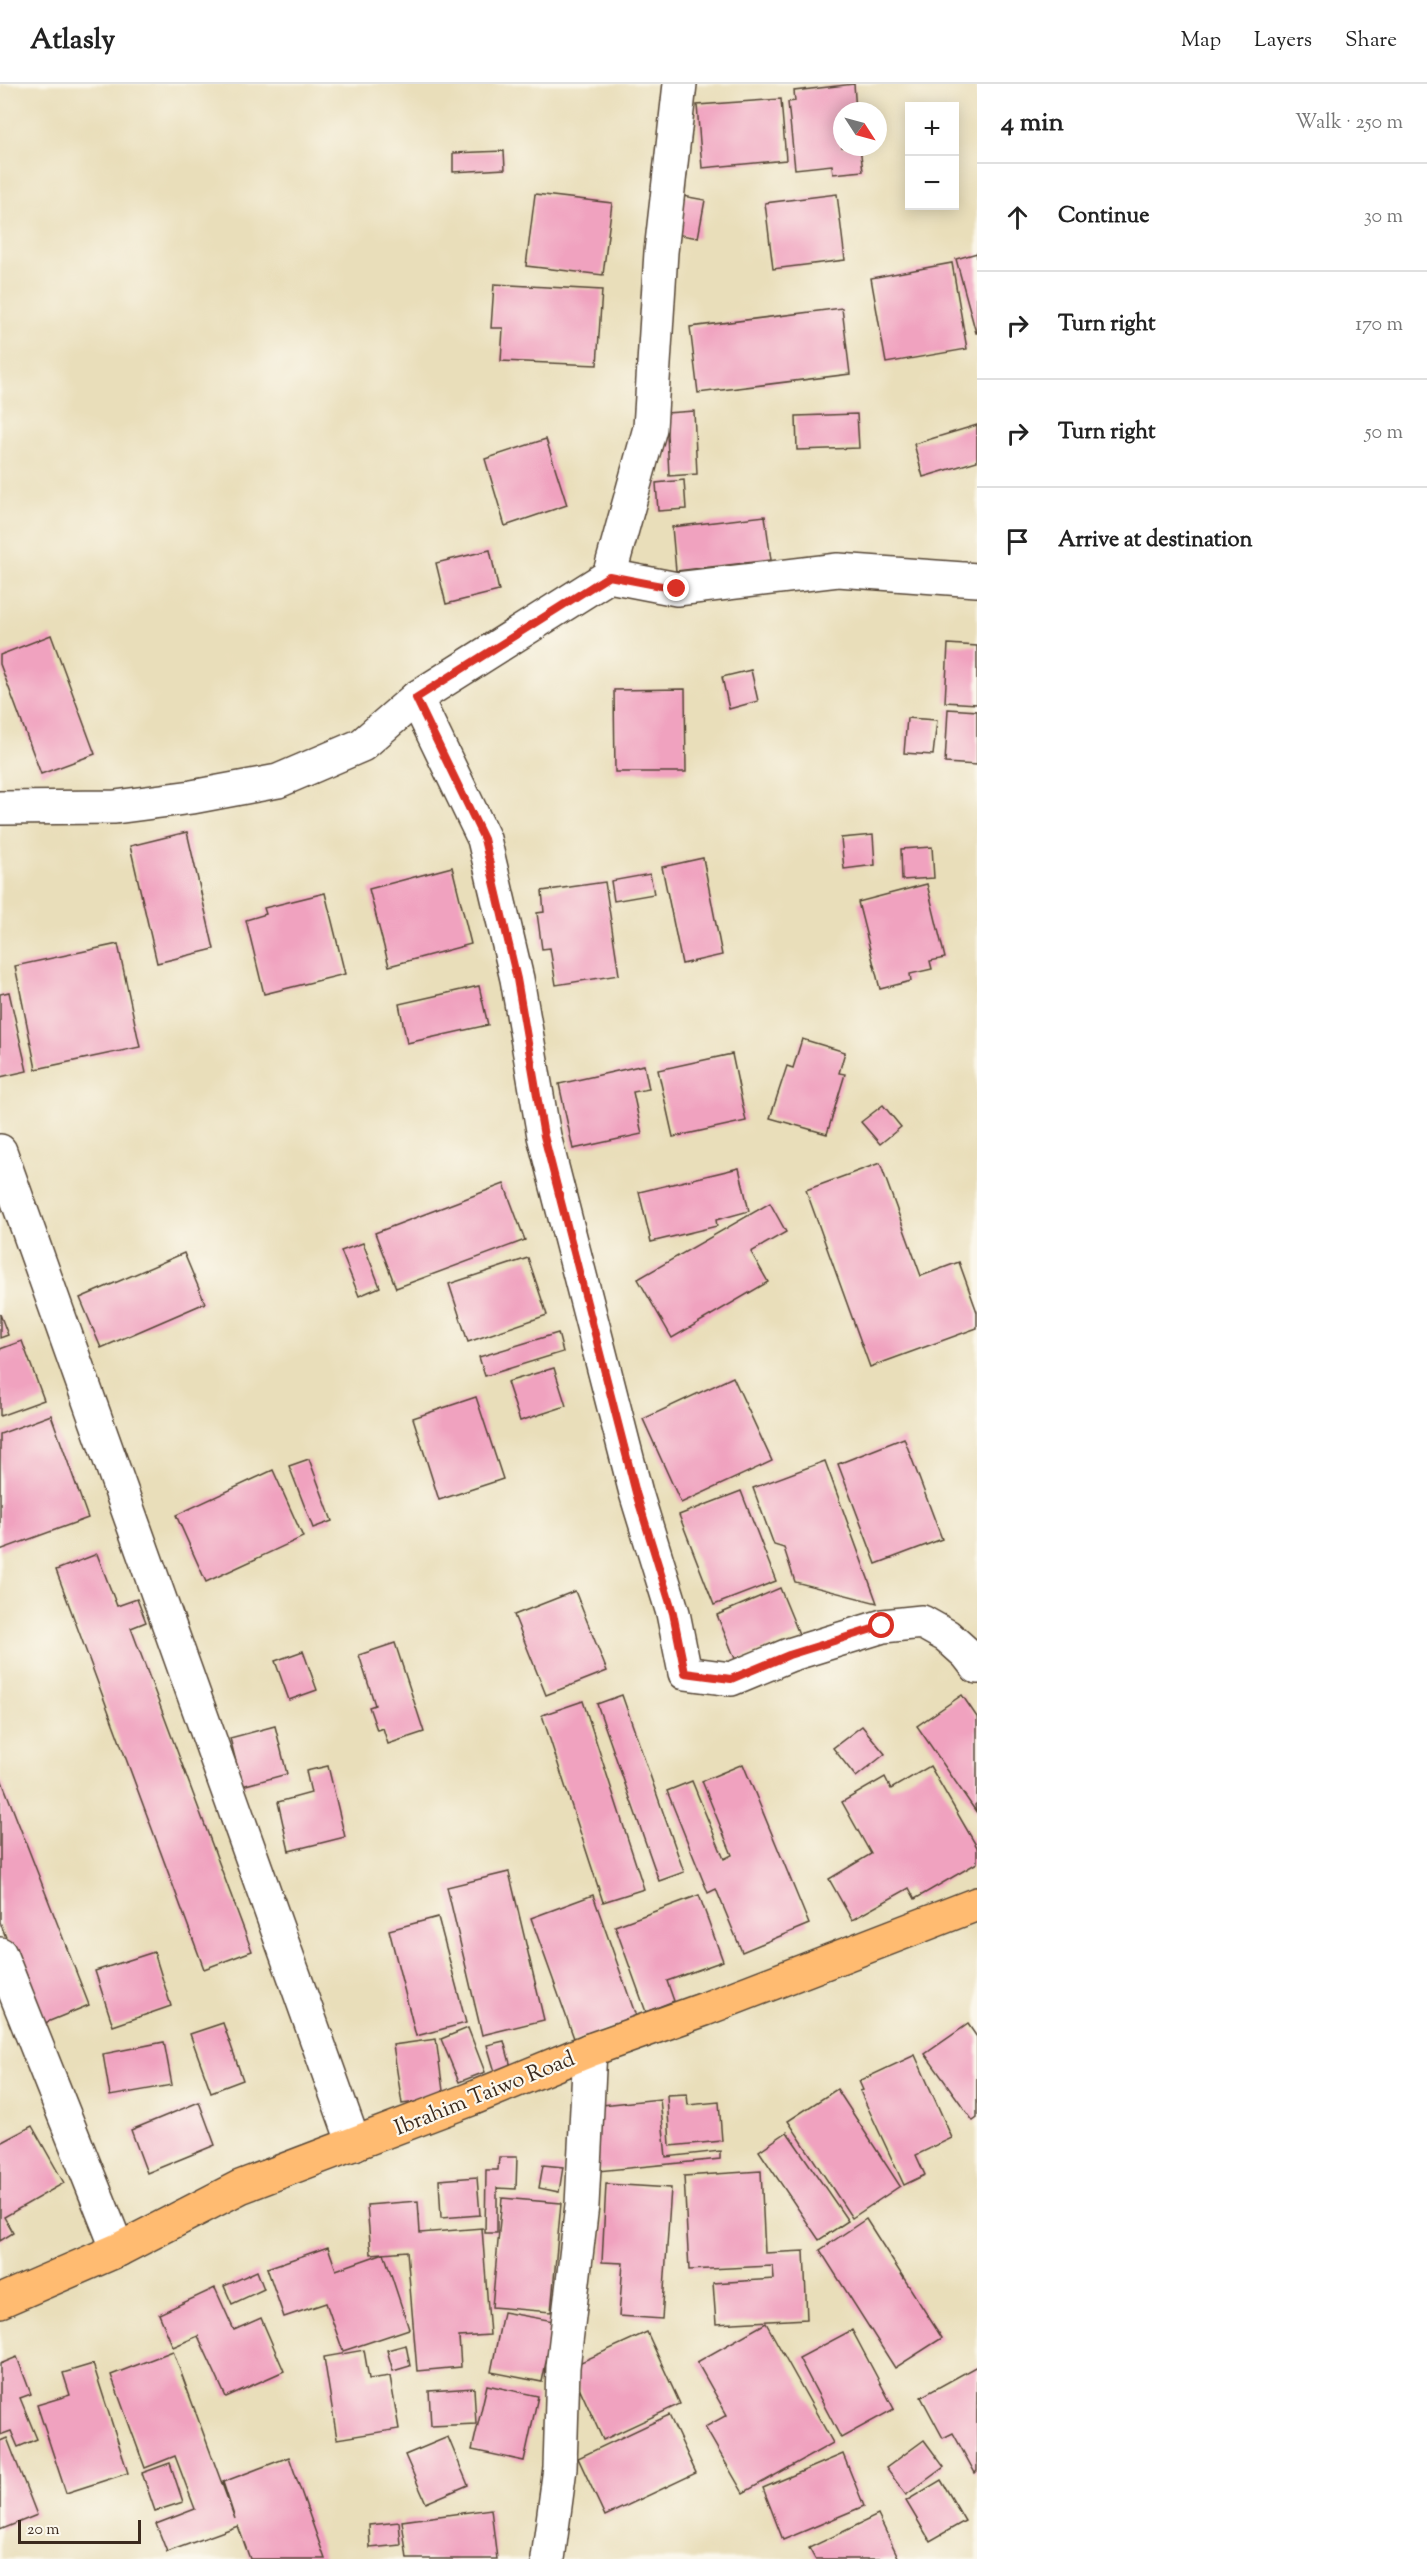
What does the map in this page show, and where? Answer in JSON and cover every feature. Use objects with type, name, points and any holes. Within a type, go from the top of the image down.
[{"type":"main road","name":"Ibrahim Taiwo Road","points":[[0,2301],[118,2250],[240,2187],[590,2050],[705,2009],[977,1904]]},
{"type":"street","points":[[0,808],[115,807],[192,797],[278,781],[362,745],[416,698],[609,576],[650,428],[662,252],[681,84]]},
{"type":"street","points":[[609,576],[677,589],[838,570],[977,580]]},
{"type":"street","points":[[416,698],[484,839],[517,979],[544,1136],[636,1493],[673,1613],[685,1673],[731,1679],[789,1655],[882,1626],[922,1622],[947,1636],[968,1654],[977,1667]]},
{"type":"street","points":[[0,1150],[354,2144]]},
{"type":"street","points":[[0,1954],[118,2250]]},
{"type":"street","points":[[548,2559],[560,2468],[564,2367],[582,2205],[590,2050]]},
{"type":"building","points":[[854,84],[855,102],[833,102],[833,156],[861,156],[863,171],[833,174],[832,165],[795,169],[788,102],[795,101],[794,91]]},
{"type":"building","points":[[781,99],[786,160],[702,168],[697,105]]},
{"type":"building","points":[[504,151],[505,169],[453,172],[453,153]]},
{"type":"building","points":[[535,194],[612,203],[603,275],[526,266]]},
{"type":"building","points":[[837,194],[845,260],[773,269],[765,203]]},
{"type":"building","points":[[683,196],[705,200],[698,238],[675,234]]},
{"type":"building","points":[[977,253],[977,333],[976,333],[956,259]]},
{"type":"building","points":[[952,263],[967,349],[886,363],[871,278]]},
{"type":"building","points":[[494,284],[602,290],[597,365],[501,361],[503,328],[491,328]]},
{"type":"building","points":[[842,308],[850,374],[698,393],[690,327]]},
{"type":"building","points":[[694,411],[697,474],[669,476],[666,413]]},
{"type":"building","points":[[857,414],[859,448],[797,450],[796,416]]},
{"type":"building","points":[[977,425],[977,461],[923,477],[914,444]]},
{"type":"building","points":[[546,439],[567,505],[505,526],[485,459]]},
{"type":"building","points":[[684,480],[686,509],[658,511],[656,483]]},
{"type":"building","points":[[765,516],[771,560],[676,571],[672,527]]},
{"type":"building","points":[[490,550],[499,591],[446,604],[436,563]]},
{"type":"building","points":[[51,635],[95,754],[41,774],[0,664],[0,655]]},
{"type":"building","points":[[948,644],[977,646],[977,704],[945,702]]},
{"type":"building","points":[[751,670],[758,701],[729,709],[722,677]]},
{"type":"building","points":[[685,689],[686,772],[615,772],[614,690]]},
{"type":"building","points":[[948,709],[977,711],[977,765],[945,763]]},
{"type":"building","points":[[907,718],[937,720],[933,755],[904,753]]},
{"type":"building","points":[[187,832],[214,949],[157,963],[130,846]]},
{"type":"building","points":[[873,835],[875,865],[844,869],[841,838]]},
{"type":"building","points":[[932,847],[934,878],[902,880],[901,849]]},
{"type":"building","points":[[703,858],[722,955],[682,964],[662,867]]},
{"type":"building","points":[[452,867],[471,944],[389,966],[369,889]]},
{"type":"building","points":[[650,874],[654,894],[614,901],[611,881]]},
{"type":"building","points":[[605,882],[619,975],[556,985],[550,948],[542,949],[537,913],[544,912],[542,891]]},
{"type":"building","points":[[927,884],[945,958],[930,961],[932,969],[910,974],[911,981],[880,989],[858,902]]},
{"type":"building","points":[[325,893],[345,974],[264,994],[246,920],[266,914],[264,908]]},
{"type":"building","points":[[118,944],[140,1047],[36,1069],[15,966]]},
{"type":"building","points":[[479,986],[488,1025],[407,1043],[399,1004]]},
{"type":"building","points":[[9,992],[27,1071],[0,1077],[0,994]]},
{"type":"building","points":[[802,1039],[845,1052],[839,1073],[845,1074],[827,1134],[770,1118],[787,1066],[793,1068]]},
{"type":"building","points":[[732,1054],[746,1121],[673,1137],[658,1070]]},
{"type":"building","points":[[644,1065],[649,1089],[633,1092],[642,1134],[573,1149],[559,1084]]},
{"type":"building","points":[[883,1105],[901,1127],[880,1144],[861,1122]]},
{"type":"building","points":[[880,1163],[921,1276],[959,1262],[977,1312],[977,1328],[870,1367],[806,1190]]},
{"type":"building","points":[[739,1168],[749,1211],[716,1220],[717,1226],[651,1242],[639,1192]]},
{"type":"building","points":[[504,1184],[525,1240],[396,1288],[375,1233]]},
{"type":"building","points":[[770,1203],[786,1232],[751,1252],[768,1282],[672,1338],[638,1279]]},
{"type":"building","points":[[363,1243],[380,1287],[359,1296],[341,1251]]},
{"type":"building","points":[[184,1253],[205,1303],[101,1348],[80,1298]]},
{"type":"building","points":[[528,1258],[547,1315],[468,1342],[449,1284]]},
{"type":"building","points":[[0,1314],[8,1335],[0,1338]]},
{"type":"building","points":[[558,1333],[563,1352],[485,1376],[479,1357]]},
{"type":"building","points":[[22,1341],[44,1400],[0,1416],[0,1349]]},
{"type":"building","points":[[554,1368],[566,1406],[520,1421],[507,1382]]},
{"type":"building","points":[[733,1377],[772,1461],[681,1503],[643,1419]]},
{"type":"building","points":[[476,1397],[503,1479],[439,1500],[413,1418]]},
{"type":"building","points":[[51,1415],[88,1518],[0,1550],[0,1434]]},
{"type":"building","points":[[904,1438],[942,1539],[876,1564],[838,1464]]},
{"type":"building","points":[[309,1459],[332,1521],[313,1528],[289,1466]]},
{"type":"building","points":[[825,1461],[877,1603],[795,1582],[784,1548],[774,1545],[753,1488]]},
{"type":"building","points":[[273,1470],[303,1537],[206,1582],[176,1515]]},
{"type":"building","points":[[741,1491],[776,1581],[714,1605],[679,1515]]},
{"type":"building","points":[[97,1554],[117,1606],[137,1599],[146,1622],[131,1628],[252,1951],[204,1969],[56,1570]]},
{"type":"building","points":[[780,1588],[799,1634],[736,1661],[717,1615]]},
{"type":"building","points":[[575,1591],[607,1671],[546,1695],[514,1615]]},
{"type":"building","points":[[395,1643],[424,1732],[388,1744],[383,1728],[377,1730],[369,1707],[375,1705],[359,1655]]},
{"type":"building","points":[[303,1651],[317,1690],[289,1700],[275,1661]]},
{"type":"building","points":[[622,1695],[684,1872],[659,1881],[597,1704]]},
{"type":"building","points":[[962,1695],[977,1717],[977,1803],[975,1805],[977,1813],[917,1726]]},
{"type":"building","points":[[583,1701],[644,1889],[603,1902],[542,1715]]},
{"type":"building","points":[[275,1726],[287,1774],[242,1786],[230,1738]]},
{"type":"building","points":[[862,1726],[885,1754],[856,1777],[833,1748]]},
{"type":"building","points":[[743,1764],[809,1924],[742,1952],[716,1889],[708,1893],[667,1791],[692,1781],[724,1859],[732,1855],[702,1781]]},
{"type":"building","points":[[328,1766],[345,1837],[289,1851],[278,1802],[311,1793],[306,1771]]},
{"type":"building","points":[[930,1766],[977,1847],[977,1863],[915,1899],[909,1888],[852,1920],[829,1879],[871,1854],[842,1802],[885,1777],[891,1789]]},
{"type":"building","points":[[0,1776],[89,2005],[40,2025],[0,1922]]},
{"type":"building","points":[[509,1872],[544,2020],[482,2035],[447,1887]]},
{"type":"building","points":[[593,1895],[637,2019],[575,2041],[531,1918]]},
{"type":"building","points":[[699,1895],[723,1961],[667,1981],[674,2001],[646,2012],[615,1926]]},
{"type":"building","points":[[438,1917],[466,2023],[416,2036],[389,1930]]},
{"type":"building","points":[[154,1952],[171,2006],[113,2026],[95,1971]]},
{"type":"building","points":[[223,2023],[243,2080],[211,2092],[190,2034]]},
{"type":"building","points":[[968,2024],[977,2037],[977,2118],[973,2121],[925,2054]]},
{"type":"building","points":[[468,2028],[485,2072],[459,2082],[441,2039]]},
{"type":"building","points":[[436,2039],[444,2098],[402,2104],[393,2045]]},
{"type":"building","points":[[504,2041],[511,2067],[495,2072],[487,2045]]},
{"type":"building","points":[[164,2042],[172,2085],[110,2096],[103,2054]]},
{"type":"building","points":[[915,2055],[952,2138],[916,2155],[925,2175],[904,2185],[860,2091],[863,2090],[859,2081]]},
{"type":"building","points":[[837,2089],[900,2186],[852,2218],[788,2121]]},
{"type":"building","points":[[687,2094],[688,2105],[719,2102],[722,2141],[670,2146],[667,2095]]},
{"type":"building","points":[[660,2099],[666,2157],[720,2151],[720,2159],[598,2171],[592,2106]]},
{"type":"building","points":[[199,2102],[215,2145],[147,2173],[131,2130]]},
{"type":"building","points":[[32,2126],[64,2183],[4,2217],[13,2233],[0,2241],[0,2143]]},
{"type":"building","points":[[787,2132],[848,2221],[819,2240],[759,2151]]},
{"type":"building","points":[[499,2157],[517,2157],[516,2189],[497,2188],[497,2233],[485,2233],[486,2170],[498,2170]]},
{"type":"building","points":[[543,2165],[563,2167],[559,2192],[539,2188]]},
{"type":"building","points":[[761,2171],[765,2253],[804,2251],[807,2319],[716,2324],[713,2283],[774,2279],[773,2266],[689,2270],[684,2176]]},
{"type":"building","points":[[477,2177],[480,2215],[441,2218],[439,2180]]},
{"type":"building","points":[[606,2184],[671,2188],[662,2319],[619,2316],[623,2263],[602,2262]]},
{"type":"building","points":[[502,2198],[561,2203],[551,2312],[492,2307]]},
{"type":"building","points":[[418,2201],[420,2233],[482,2228],[490,2335],[459,2337],[461,2367],[417,2371],[407,2251],[371,2254],[367,2205]]},
{"type":"building","points":[[866,2219],[942,2338],[895,2368],[820,2250]]},
{"type":"building","points":[[328,2247],[336,2270],[384,2253],[409,2329],[343,2351],[326,2303],[284,2317],[267,2268]]},
{"type":"building","points":[[257,2271],[264,2289],[232,2304],[224,2286]]},
{"type":"building","points":[[215,2288],[234,2330],[261,2318],[284,2371],[226,2397],[198,2336],[173,2347],[159,2314]]},
{"type":"building","points":[[503,2312],[554,2321],[542,2382],[491,2372]]},
{"type":"building","points":[[766,2323],[833,2443],[743,2493],[705,2427],[727,2415],[697,2362]]},
{"type":"building","points":[[852,2330],[894,2409],[841,2438],[799,2358]]},
{"type":"building","points":[[647,2332],[680,2404],[603,2440],[570,2367]]},
{"type":"building","points":[[406,2345],[410,2366],[393,2371],[387,2350]]},
{"type":"building","points":[[364,2350],[369,2379],[390,2376],[399,2429],[337,2439],[324,2357]]},
{"type":"building","points":[[173,2351],[235,2519],[223,2482],[289,2457],[325,2559],[250,2559],[238,2526],[167,2552],[156,2524],[195,2509],[175,2456],[145,2468],[111,2375]]},
{"type":"building","points":[[17,2357],[31,2394],[20,2398],[37,2439],[18,2447],[11,2431],[0,2435],[0,2364]]},
{"type":"building","points":[[93,2364],[128,2473],[66,2493],[37,2405],[70,2395],[63,2373]]},
{"type":"building","points":[[977,2366],[977,2471],[975,2473],[953,2433],[943,2438],[921,2397]]},
{"type":"building","points":[[487,2385],[538,2396],[524,2461],[472,2450]]},
{"type":"building","points":[[474,2388],[476,2424],[431,2426],[429,2391]]},
{"type":"building","points":[[669,2415],[696,2473],[605,2516],[578,2458]]},
{"type":"building","points":[[448,2437],[468,2485],[426,2503],[405,2455]]},
{"type":"building","points":[[7,2438],[37,2515],[0,2530],[0,2441]]},
{"type":"building","points":[[924,2440],[944,2467],[906,2495],[886,2468]]},
{"type":"building","points":[[843,2454],[864,2506],[783,2540],[763,2488]]},
{"type":"building","points":[[170,2463],[183,2502],[155,2511],[142,2473]]},
{"type":"building","points":[[941,2480],[965,2521],[930,2541],[906,2501]]},
{"type":"building","points":[[491,2509],[497,2559],[407,2559],[402,2521]]},
{"type":"building","points":[[878,2515],[899,2559],[815,2559],[809,2548]]},
{"type":"building","points":[[399,2522],[401,2545],[370,2548],[369,2525]]},
{"type":"route","points":[[677,589],[609,576],[416,698],[484,839],[517,979],[544,1136],[636,1493],[673,1613],[685,1673],[731,1679],[789,1655],[882,1626]]}]
